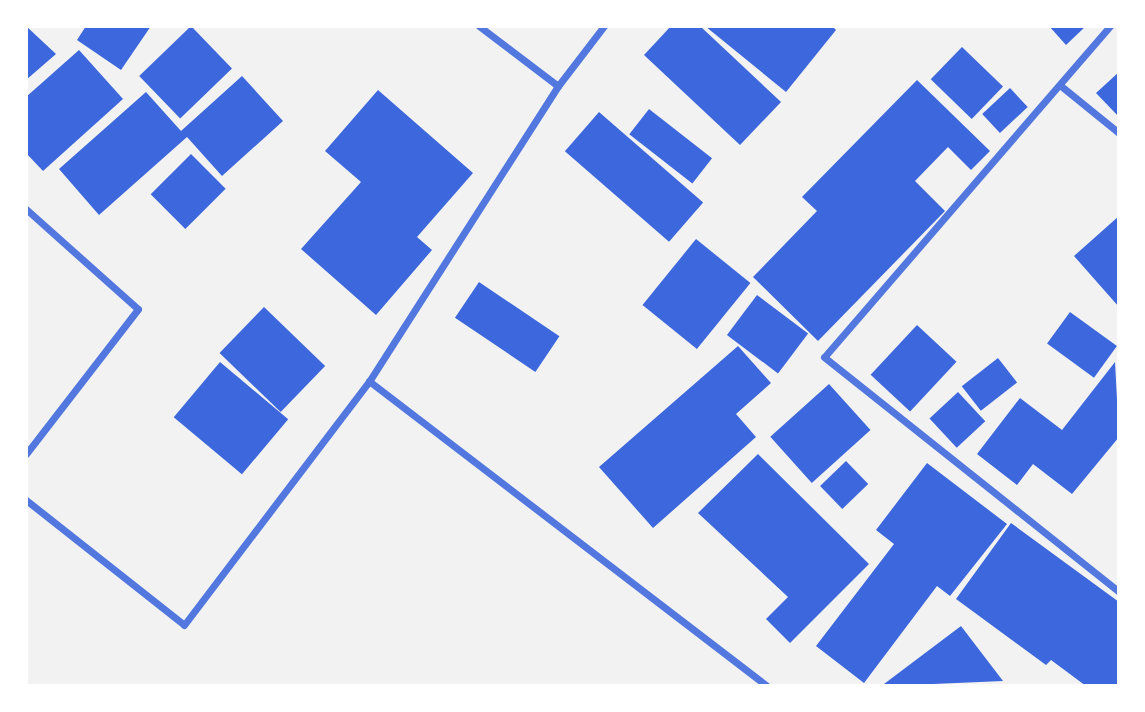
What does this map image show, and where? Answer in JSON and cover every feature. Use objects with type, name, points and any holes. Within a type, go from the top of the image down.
[{"type":"street","points":[[479,26],[558,86]]},
{"type":"street","points":[[26,500],[184,625],[369,381],[558,86],[604,26]]},
{"type":"street","points":[[1110,26],[1061,86],[824,357],[1119,592]]},
{"type":"street","points":[[1061,86],[1119,133]]},
{"type":"street","points":[[26,209],[138,309],[26,454]]},
{"type":"street","points":[[369,381],[767,686]]},
{"type":"building","points":[[26,26],[56,54],[26,80]]},
{"type":"building","points":[[86,26],[151,26],[121,70],[77,40]]},
{"type":"building","points":[[191,26],[232,68],[180,118],[139,76]]},
{"type":"building","points":[[671,26],[700,26],[781,102],[740,145],[644,55]]},
{"type":"building","points":[[705,26],[832,26],[836,30],[786,92]]},
{"type":"building","points":[[1049,26],[1086,26],[1066,45]]},
{"type":"building","points":[[962,47],[1003,87],[972,119],[931,79]]},
{"type":"building","points":[[79,50],[123,99],[43,171],[26,153],[26,97]]},
{"type":"building","points":[[1119,72],[1119,117],[1096,93]]},
{"type":"building","points":[[242,76],[283,121],[222,176],[187,137],[99,215],[59,169],[146,92],[181,131]]},
{"type":"building","points":[[917,80],[990,151],[971,170],[948,147],[915,181],[945,211],[818,341],[753,277],[817,211],[802,197]]},
{"type":"building","points":[[1010,88],[1028,107],[1000,133],[982,114]]},
{"type":"building","points":[[378,90],[473,173],[417,237],[432,250],[376,315],[301,249],[361,182],[325,151]]},
{"type":"building","points":[[649,109],[712,158],[692,183],[629,134]]},
{"type":"building","points":[[599,112],[703,203],[669,242],[565,151]]},
{"type":"building","points":[[191,154],[226,189],[185,229],[151,194]]},
{"type":"building","points":[[1119,216],[1119,307],[1074,256]]},
{"type":"building","points":[[696,239],[750,283],[697,349],[643,305]]},
{"type":"building","points":[[479,282],[559,336],[535,372],[455,318]]},
{"type":"building","points":[[757,295],[808,334],[778,373],[727,335]]},
{"type":"building","points":[[264,307],[325,366],[281,412],[220,353]]},
{"type":"building","points":[[1070,312],[1117,346],[1094,378],[1047,344]]},
{"type":"building","points":[[917,325],[956,362],[910,412],[871,375]]},
{"type":"building","points":[[738,346],[771,383],[736,414],[756,437],[653,528],[599,467]]},
{"type":"building","points":[[998,358],[1017,382],[981,411],[962,386]]},
{"type":"building","points":[[220,362],[288,419],[242,474],[174,417]]},
{"type":"building","points":[[1115,362],[1119,437],[1072,494],[1033,464],[1017,485],[977,454],[1020,398],[1062,430]]},
{"type":"building","points":[[829,384],[870,430],[812,483],[770,437]]},
{"type":"building","points":[[958,392],[985,421],[957,448],[929,419]]},
{"type":"building","points":[[758,454],[869,564],[790,643],[766,619],[788,597],[698,513]]},
{"type":"building","points":[[846,461],[868,484],[842,509],[820,486]]},
{"type":"building","points":[[927,463],[1007,524],[950,596],[937,586],[864,683],[816,646],[894,544],[876,530]]},
{"type":"building","points":[[1011,523],[1119,602],[1118,686],[1086,686],[1051,660],[1046,665],[956,599]]},
{"type":"building","points":[[961,626],[1003,681],[884,684]]}]
